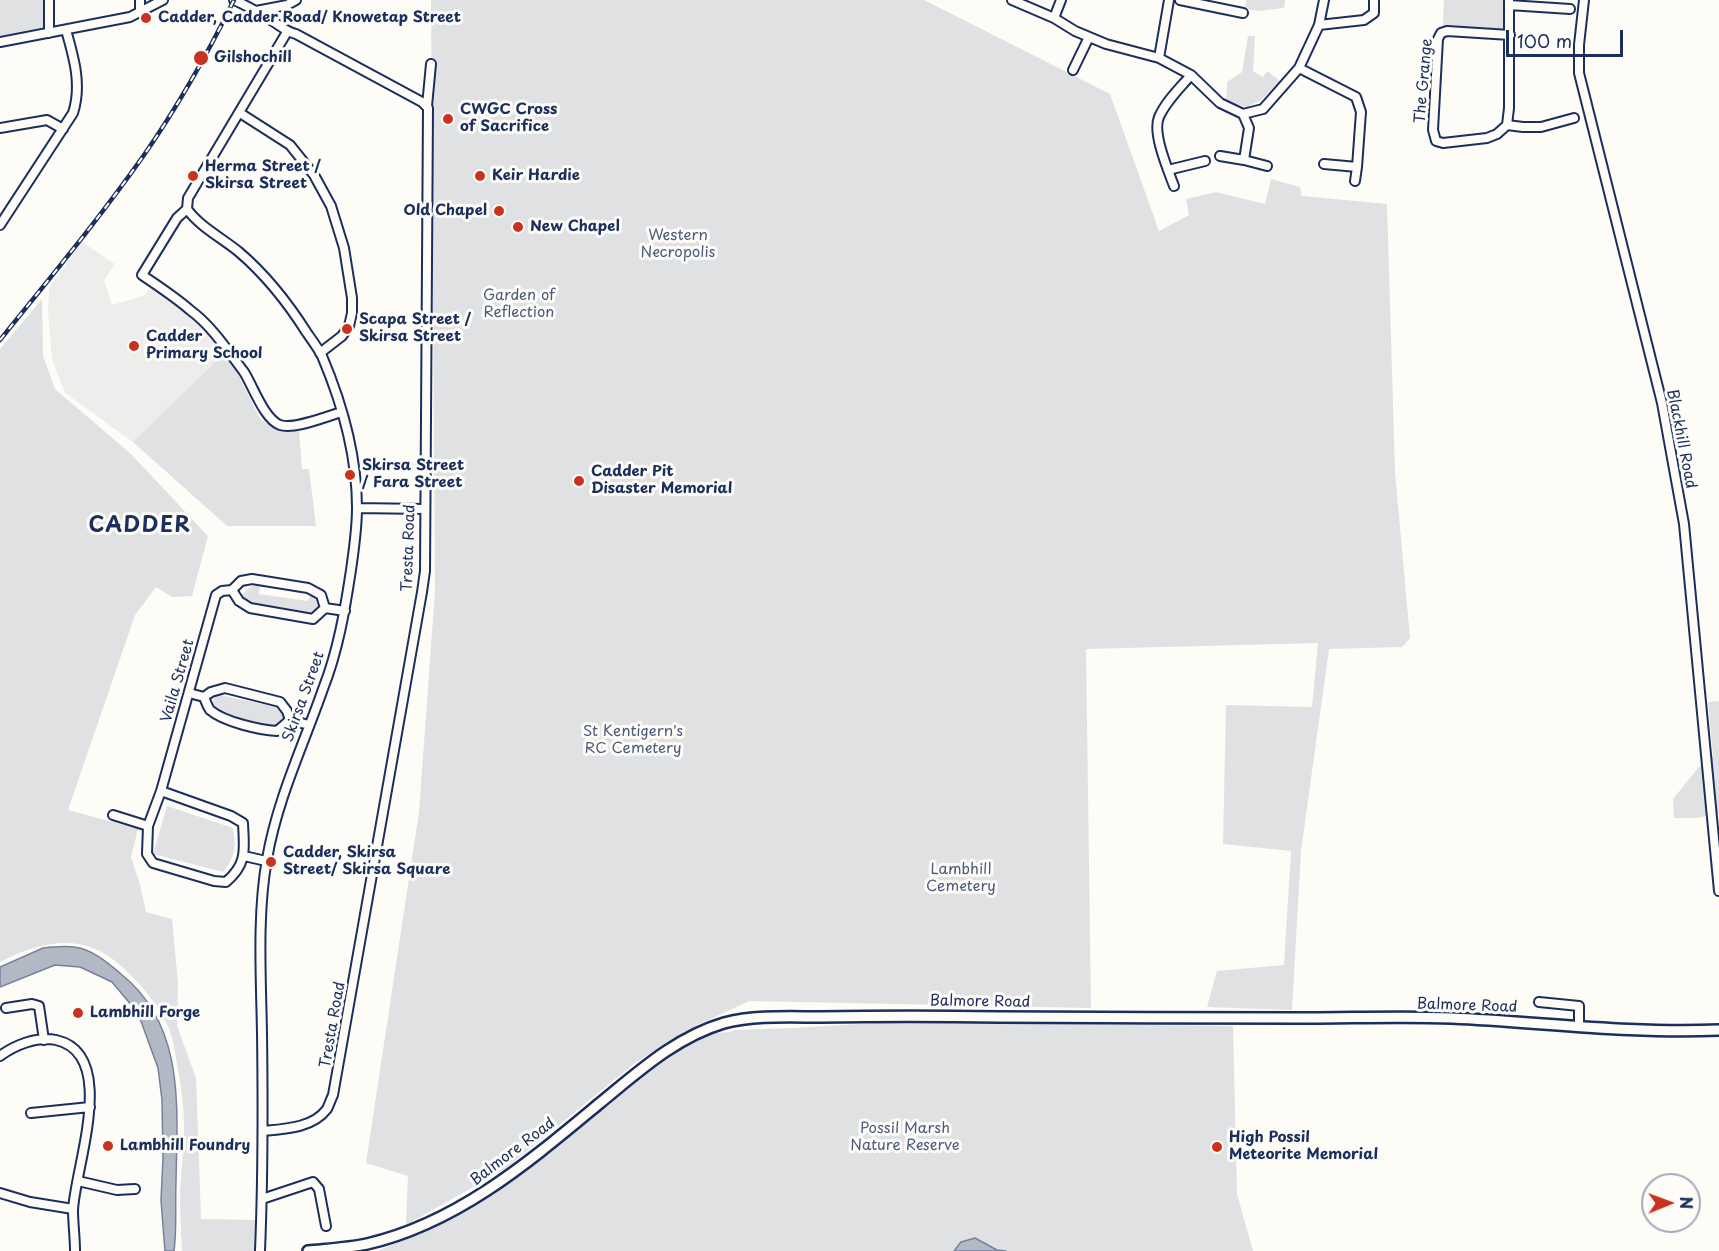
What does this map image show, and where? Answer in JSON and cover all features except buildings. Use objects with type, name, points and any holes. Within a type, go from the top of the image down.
[{"type":"main road","name":"Balmore Road","points":[[308,1251],[348,1248],[371,1243],[422,1226],[458,1209],[538,1154],[655,1058],[685,1039],[726,1023],[746,1019],[892,1016],[1450,1018],[1579,1026],[1719,1030]]},
{"type":"street","points":[[49,0],[49,33]]},
{"type":"street","points":[[140,0],[140,13]]},
{"type":"street","points":[[0,42],[130,16],[163,0]]},
{"type":"street","points":[[234,0],[253,9],[287,32],[296,34],[428,106]]},
{"type":"street","points":[[253,9],[287,5],[296,0]]},
{"type":"street","points":[[1012,0],[1106,44],[1159,58],[1191,75],[1220,103],[1243,114],[1263,109],[1299,68],[1319,25],[1324,0]]},
{"type":"street","points":[[1054,18],[1061,0]]},
{"type":"street","points":[[1159,58],[1169,0]]},
{"type":"street","points":[[1180,0],[1243,13]]},
{"type":"street","points":[[1319,25],[1364,20],[1374,13],[1374,0]]},
{"type":"street","name":"Blackhill Road","points":[[1584,0],[1579,45],[1579,73],[1662,403],[1684,524],[1719,891]]},
{"type":"street","points":[[1570,9],[1509,2],[1507,125],[1541,127],[1574,118]]},
{"type":"street","points":[[0,225],[73,113],[78,88],[75,62],[66,30]]},
{"type":"street","name":"The Grange","points":[[1507,125],[1497,134],[1487,138],[1443,143],[1436,141],[1433,130],[1438,39],[1441,33],[1447,31],[1510,35]]},
{"type":"street","points":[[287,32],[188,198],[187,209],[177,218],[142,275],[192,311],[224,344],[249,379],[271,419],[277,424],[283,426],[302,424],[342,412]]},
{"type":"street","points":[[1073,70],[1089,37]]},
{"type":"street","name":"Tresta Road","points":[[263,1131],[295,1127],[316,1119],[327,1109],[333,1095],[422,592],[425,509],[428,106],[431,64]]},
{"type":"street","points":[[1299,68],[1356,97],[1361,112],[1355,181]]},
{"type":"street","points":[[1174,186],[1159,141],[1158,119],[1171,98],[1191,75]]},
{"type":"street","points":[[240,113],[290,145],[314,175],[330,206],[344,248],[352,298],[352,313],[349,326],[342,336],[320,353]]},
{"type":"street","points":[[1243,114],[1249,128],[1244,160]]},
{"type":"street","points":[[0,128],[46,120],[63,129]]},
{"type":"street","points":[[1220,156],[1267,166]]},
{"type":"street","points":[[1168,170],[1206,161]]},
{"type":"street","points":[[1324,164],[1357,168]]},
{"type":"street","name":"Skirsa Street","points":[[187,209],[261,272],[295,314],[320,353],[342,412],[353,465],[357,508],[356,535],[345,611],[334,658],[286,786],[266,861],[261,959],[263,1131],[260,1251]]},
{"type":"street","points":[[357,508],[425,509]]},
{"type":"street","name":"Vaila Street","points":[[148,826],[161,791],[216,595],[222,591],[232,590],[241,581],[252,579],[308,588],[321,595],[325,608]]},
{"type":"street","points":[[232,590],[239,601],[250,608],[313,619],[325,608],[345,611]]},
{"type":"street","points":[[204,697],[211,692],[225,688],[280,702],[290,720],[309,726]]},
{"type":"street","points":[[189,693],[204,697]]},
{"type":"street","points":[[204,697],[208,708],[219,716],[261,730],[278,731],[290,720]]},
{"type":"street","points":[[113,815],[148,826],[147,854],[153,863],[214,881],[226,882],[237,872],[244,856],[243,823],[231,816],[161,791]]},
{"type":"street","points":[[244,856],[266,861]]},
{"type":"street","points":[[1539,1002],[1580,1006],[1579,1026]]},
{"type":"street","points":[[6,1008],[32,1004],[39,1006],[44,1040]]},
{"type":"street","points":[[0,1056],[21,1044],[50,1039],[71,1045],[78,1051],[88,1070],[90,1107],[73,1209],[75,1251]]},
{"type":"street","points":[[30,1113],[90,1107]]},
{"type":"street","points":[[78,1181],[117,1191],[135,1189]]},
{"type":"street","points":[[262,1199],[313,1182],[319,1189],[327,1226]]},
{"type":"street","points":[[0,1194],[73,1209]]},
{"type":"shaded area","name":"Cadder Primary School","points":[[82,242],[115,264],[104,280],[112,305],[143,296],[151,288],[179,306],[210,337],[223,354],[133,442],[65,393],[52,359],[48,311],[49,288]]},
{"type":"shaded area","points":[[43,948],[81,948],[99,957],[121,974],[142,995],[157,1018],[167,1043],[176,1097],[174,1251],[165,1251],[161,1200],[162,1100],[158,1068],[138,1013],[112,982],[80,967],[55,965],[0,987],[0,967]]},
{"type":"shaded area","points":[[975,1238],[997,1250],[1006,1251],[954,1251],[961,1242]]},
{"type":"green space","points":[[0,0],[49,0],[48,32],[0,41]]},
{"type":"green space","points":[[431,0],[924,0],[1110,94],[1159,231],[1189,215],[1186,199],[1216,192],[1265,204],[1271,179],[1300,187],[1302,196],[1387,204],[1395,472],[1410,638],[1402,647],[1329,649],[1301,851],[1292,1010],[1207,1007],[1217,971],[1284,965],[1291,851],[1223,844],[1226,705],[1312,707],[1318,643],[1086,649],[1091,1008],[749,1001],[687,1030],[635,1063],[505,1169],[406,1225],[408,1176],[366,1163],[419,812],[435,590]]},
{"type":"green space","points":[[1246,0],[1285,0],[1284,8],[1258,11],[1245,9]]},
{"type":"green space","points":[[1444,0],[1504,0],[1505,30],[1443,27]]},
{"type":"green space","points":[[1248,36],[1255,36],[1253,71],[1263,77],[1267,71],[1280,81],[1261,100],[1247,107],[1226,101],[1227,82],[1242,72]]},
{"type":"green space","points":[[42,299],[43,356],[55,389],[131,454],[208,536],[192,596],[172,597],[156,587],[135,615],[68,810],[138,829],[131,857],[146,912],[172,919],[178,983],[177,1026],[196,1078],[201,1219],[259,1220],[258,1251],[182,1251],[180,1200],[184,1127],[180,1080],[169,1029],[158,1008],[142,987],[108,956],[93,948],[78,944],[47,945],[0,962],[0,349]]},
{"type":"green space","points":[[223,354],[239,376],[260,419],[281,431],[299,429],[302,469],[309,469],[316,526],[227,526],[133,442]]},
{"type":"green space","points":[[252,586],[260,586],[259,594],[308,601],[310,594],[317,595],[321,606],[310,613],[246,601],[241,595]]},
{"type":"green space","points":[[220,695],[275,707],[285,717],[274,728],[218,711],[213,703],[214,697]]},
{"type":"green space","points":[[1719,701],[1719,813],[1698,818],[1674,818],[1673,799],[1698,768],[1713,756],[1708,702]]},
{"type":"green space","points":[[167,806],[233,828],[234,851],[223,872],[153,854]]},
{"type":"green space","name":"Possil Marsh Nature Reserve","points":[[893,1022],[1233,1026],[1237,1194],[1253,1251],[378,1251],[452,1217],[585,1123],[669,1055],[705,1034],[734,1030]]},
{"type":"railway","points":[[0,340],[92,226],[144,155],[192,79],[234,0]]},
{"type":"place","name":"Cadder, Cadder Road/ Knowetap Street","points":[[146,18]]},
{"type":"place","name":"Gilshochill","points":[[201,58]]},
{"type":"place","name":"CWGC Cross of Sacrifice","points":[[448,119]]},
{"type":"place","name":"Herma Street / Skirsa Street","points":[[193,176]]},
{"type":"place","name":"Keir Hardie","points":[[480,176]]},
{"type":"place","name":"Old Chapel","points":[[499,211]]},
{"type":"place","name":"New Chapel","points":[[518,227]]},
{"type":"place","name":"Scapa Street / Skirsa Street","points":[[347,329]]},
{"type":"place","name":"Cadder Primary School","points":[[134,346]]},
{"type":"place","name":"Skirsa Street / Fara Street","points":[[350,475]]},
{"type":"place","name":"Cadder Pit Disaster Memorial","points":[[579,481]]},
{"type":"place","name":"Cadder, Skirsa Street/ Skirsa Square","points":[[271,862]]},
{"type":"place","name":"Lambhill Forge","points":[[78,1013]]},
{"type":"place","name":"Lambhill Foundry","points":[[108,1146]]},
{"type":"place","name":"High Possil Meteorite Memorial","points":[[1217,1147]]},
{"type":"district","name":"CADDER","points":[[140,526]]},
{"type":"park label","name":"Western Necropolis","points":[[678,244]]},
{"type":"park label","name":"Garden of Reflection","points":[[519,304]]},
{"type":"park label","name":"St Kentigern's RC Cemetery","points":[[633,740]]},
{"type":"park label","name":"Lambhill Cemetery","points":[[961,878]]}]
